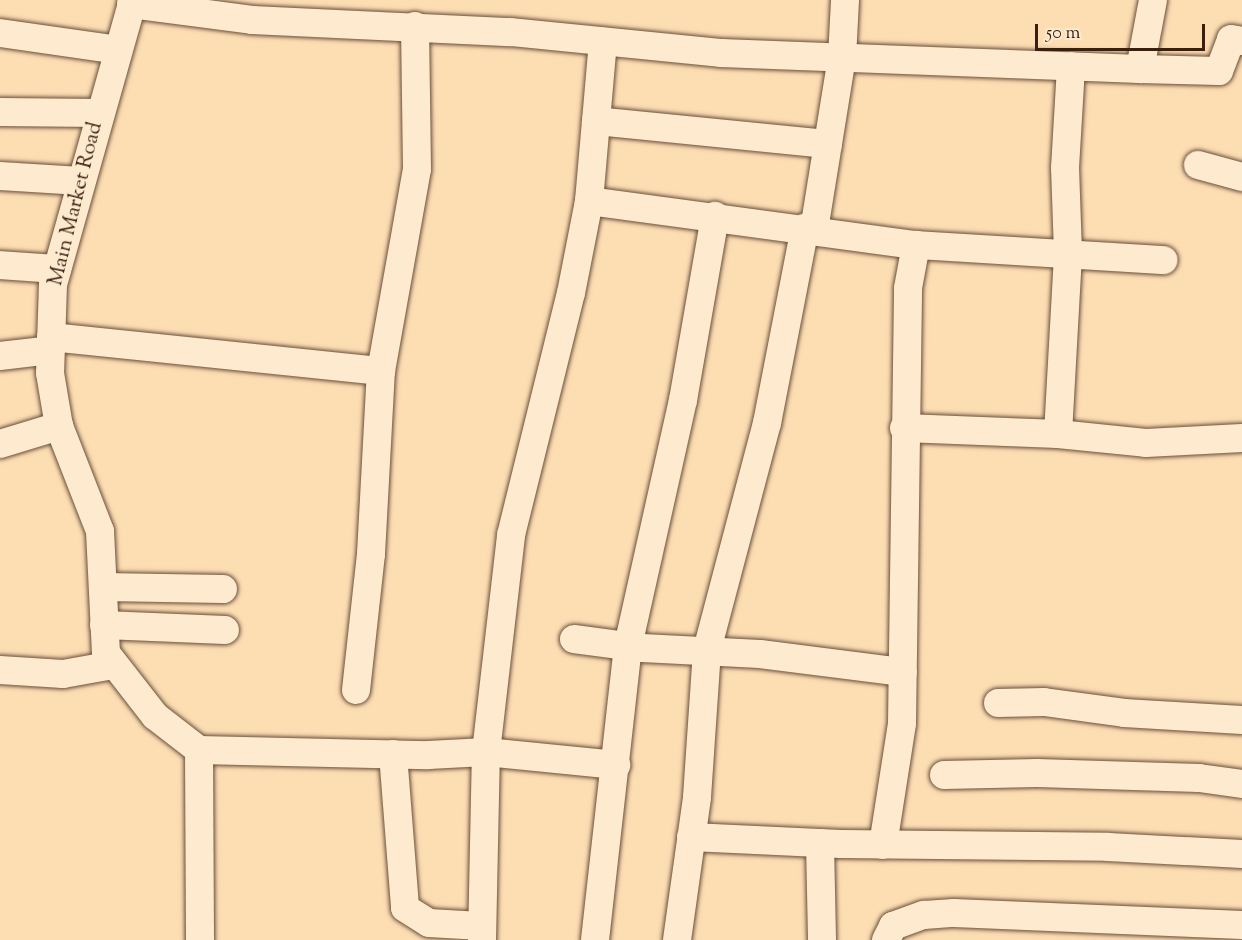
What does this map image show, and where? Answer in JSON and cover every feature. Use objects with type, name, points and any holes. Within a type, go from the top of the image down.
[{"type":"street","points":[[677,940],[691,837],[706,650],[767,423],[828,144],[842,58],[845,0]]},
{"type":"street","points":[[1140,69],[1153,0]]},
{"type":"street","points":[[132,2],[252,20],[415,26],[603,42],[842,58],[1140,69],[1219,71],[1231,39],[1241,35]]},
{"type":"street","name":"Main Market Road","points":[[132,2],[57,269],[50,373],[59,426],[98,522],[106,653],[112,665],[155,716],[199,750]]},
{"type":"street","points":[[356,690],[371,554],[381,370],[417,169],[415,26]]},
{"type":"street","points":[[0,33],[118,50]]},
{"type":"street","points":[[393,753],[405,908],[429,923],[482,933],[486,752],[511,535],[571,293],[589,201],[603,42]]},
{"type":"street","points":[[1058,434],[1068,253],[1065,168],[1071,66]]},
{"type":"street","points":[[0,112],[99,113]]},
{"type":"street","points":[[596,121],[828,144]]},
{"type":"street","points":[[1198,165],[1242,177]]},
{"type":"street","points":[[0,176],[81,181]]},
{"type":"street","points":[[589,201],[715,216],[916,245],[1164,260]]},
{"type":"street","points":[[595,940],[628,646],[683,399],[715,216]]},
{"type":"street","points":[[883,845],[902,723],[904,428],[908,288],[916,245]]},
{"type":"street","points":[[0,265],[57,269]]},
{"type":"street","points":[[0,356],[51,344],[381,370]]},
{"type":"street","points":[[0,444],[59,426]]},
{"type":"street","points":[[904,428],[1058,434],[1146,443],[1242,438]]},
{"type":"street","points":[[103,587],[223,589]]},
{"type":"street","points":[[104,625],[225,630]]},
{"type":"street","points":[[574,639],[628,646],[706,650],[903,672]]},
{"type":"street","points":[[0,670],[63,674],[112,665]]},
{"type":"street","points":[[998,703],[1044,702],[1124,713],[1242,720]]},
{"type":"street","points":[[200,940],[199,750],[486,752],[616,765]]},
{"type":"street","points":[[944,775],[1037,773],[1199,778],[1242,784]]},
{"type":"street","points":[[691,837],[883,845],[1108,847],[1242,854]]},
{"type":"street","points":[[820,843],[822,940]]},
{"type":"street","points":[[886,940],[893,926],[924,915],[954,913],[1242,925]]}]
